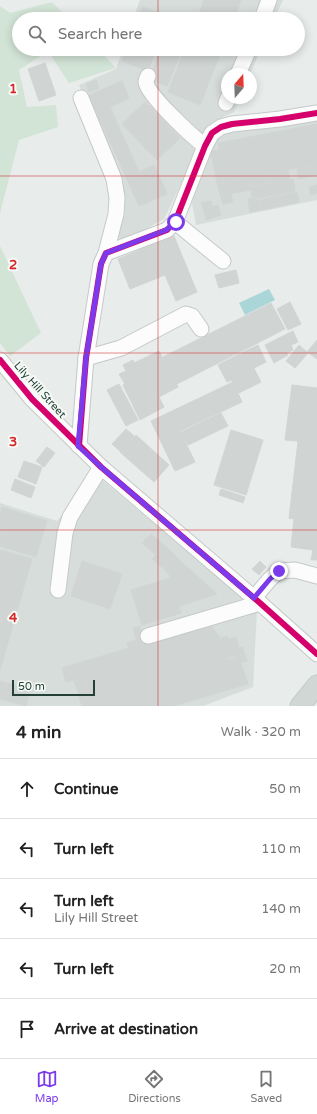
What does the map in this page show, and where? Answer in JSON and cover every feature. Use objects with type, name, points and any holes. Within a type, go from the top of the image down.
[{"type":"main road","points":[[300,706],[317,685]]},
{"type":"street","points":[[265,12],[269,0]]},
{"type":"street","points":[[241,68],[246,56]]},
{"type":"street","points":[[148,76],[146,82],[150,90],[195,138],[206,146]]},
{"type":"street","points":[[78,446],[86,358],[101,264],[106,253],[116,214],[117,198],[114,179],[81,98]]},
{"type":"street","points":[[106,253],[166,230],[176,222],[212,133],[221,127],[232,124],[280,119],[317,113]]},
{"type":"street","points":[[176,222],[223,261]]},
{"type":"street","points":[[86,358],[121,348],[186,314],[192,316],[201,329]]},
{"type":"street","name":"Lily Hill Street","points":[[0,360],[32,399],[78,446],[257,600],[317,654]]},
{"type":"street","points":[[58,590],[65,534],[70,517],[100,466]]},
{"type":"street","points":[[148,636],[257,600],[270,579],[279,571],[295,570],[317,576]]},
{"type":"shaded area","points":[[140,0],[283,0],[277,12],[136,12]]},
{"type":"shaded area","points":[[121,56],[258,56],[253,68],[221,68],[221,104],[237,104],[234,112],[219,119],[208,128],[164,219],[137,234],[121,239],[115,236],[125,213],[124,196],[79,85],[116,69]]},
{"type":"shaded area","points":[[317,116],[317,200],[196,225],[192,203],[206,155],[219,134]]},
{"type":"shaded area","points":[[95,474],[257,610],[253,687],[203,706],[0,706],[0,503],[57,521]]},
{"type":"green space","points":[[52,2],[62,12],[14,12]]},
{"type":"green space","points":[[0,6],[10,13],[12,12],[12,56],[40,56],[19,70],[27,107],[56,105],[58,127],[19,140],[0,213]]},
{"type":"green space","points":[[51,56],[105,56],[116,68],[69,83]]},
{"type":"green space","points":[[0,246],[41,333],[10,356],[0,343]]},
{"type":"water","points":[[269,289],[275,300],[245,315],[239,303]]},
{"type":"building","points":[[204,0],[241,0],[237,12],[200,12]]},
{"type":"building","points":[[143,7],[157,12],[141,12]]},
{"type":"building","points":[[124,56],[153,56],[148,71],[122,61]]},
{"type":"building","points":[[158,56],[179,56],[167,86],[149,79]]},
{"type":"building","points":[[182,56],[219,56],[200,105],[168,92]]},
{"type":"building","points":[[45,63],[56,95],[39,101],[28,69]]},
{"type":"building","points":[[96,80],[99,88],[89,92],[86,84]]},
{"type":"building","points":[[122,81],[129,98],[110,107],[139,172],[154,165],[167,194],[139,206],[89,95]]},
{"type":"building","points":[[145,102],[180,138],[157,160],[122,124]]},
{"type":"building","points":[[317,124],[317,164],[217,183],[211,151],[219,150],[218,143]]},
{"type":"building","points":[[317,165],[317,175],[299,179],[297,169]]},
{"type":"building","points":[[288,170],[290,179],[270,183],[268,174]]},
{"type":"building","points":[[267,174],[269,182],[250,186],[248,178]]},
{"type":"building","points":[[248,178],[250,190],[220,196],[218,184]]},
{"type":"building","points":[[293,179],[295,191],[259,198],[258,196],[252,197],[250,187]]},
{"type":"building","points":[[317,185],[317,193],[311,195],[309,187]]},
{"type":"building","points":[[297,192],[299,202],[261,210],[259,200]]},
{"type":"building","points":[[231,195],[233,202],[223,204],[221,197]]},
{"type":"building","points":[[257,197],[260,210],[250,212],[248,199]]},
{"type":"building","points":[[211,201],[212,206],[203,208],[201,203]]},
{"type":"building","points":[[218,205],[221,215],[206,220],[203,209]]},
{"type":"building","points":[[174,236],[197,292],[176,301],[165,275],[130,289],[118,259]]},
{"type":"building","points":[[236,270],[239,283],[219,288],[215,275]]},
{"type":"building","points":[[290,302],[301,324],[288,330],[277,309]]},
{"type":"building","points":[[271,303],[285,329],[177,384],[163,357]]},
{"type":"building","points":[[293,331],[298,342],[291,345],[293,350],[287,353],[288,355],[274,363],[265,345]]},
{"type":"building","points":[[317,340],[317,359],[307,352]]},
{"type":"building","points":[[258,345],[266,362],[254,368],[245,351]]},
{"type":"building","points":[[299,345],[308,353],[295,368],[286,361]]},
{"type":"building","points":[[159,351],[178,387],[159,397],[164,407],[140,420],[123,385],[125,384],[119,374],[126,371],[123,365],[133,360],[134,363]]},
{"type":"building","points":[[245,351],[261,382],[239,393],[232,380],[227,382],[218,365]]},
{"type":"building","points":[[233,382],[242,402],[180,431],[195,462],[175,471],[151,421]]},
{"type":"building","points":[[119,384],[138,420],[126,426],[107,390]]},
{"type":"building","points":[[292,385],[317,388],[317,560],[311,560],[313,550],[291,547],[294,519],[289,518],[298,441],[285,440]]},
{"type":"building","points":[[221,413],[228,426],[188,445],[181,432]]},
{"type":"building","points":[[126,429],[134,436],[121,452],[112,444]]},
{"type":"building","points":[[231,430],[263,440],[246,495],[214,485]]},
{"type":"building","points":[[136,435],[169,465],[154,482],[120,452]]},
{"type":"building","points":[[47,447],[55,453],[44,467],[36,461]]},
{"type":"building","points":[[24,461],[42,467],[36,484],[18,477]]},
{"type":"building","points":[[15,479],[35,487],[31,498],[11,490]]},
{"type":"building","points":[[221,489],[245,497],[243,503],[219,495]]},
{"type":"building","points":[[2,507],[47,521],[36,557],[0,546],[0,514]]},
{"type":"building","points":[[151,534],[175,555],[163,568],[152,559],[156,555],[142,543]]},
{"type":"building","points":[[1,550],[32,559],[0,670],[0,552]]},
{"type":"building","points":[[175,556],[217,594],[179,606],[169,574],[164,569]]},
{"type":"building","points":[[82,561],[122,574],[110,609],[71,596]]},
{"type":"building","points":[[260,561],[266,567],[259,575],[252,569]]},
{"type":"building","points":[[170,578],[181,613],[142,625],[131,590]]},
{"type":"building","points":[[210,625],[221,639],[227,660],[234,658],[236,665],[241,663],[248,684],[173,706],[82,706],[74,680],[66,682],[62,668],[129,648],[127,643],[136,640],[137,646]]},
{"type":"building","points":[[140,626],[145,642],[138,645],[133,628]]},
{"type":"building","points":[[227,636],[228,639],[236,637],[239,648],[242,647],[244,653],[227,658],[221,638]]},
{"type":"building","points":[[245,654],[247,661],[236,664],[235,657]]},
{"type":"building","points":[[0,681],[31,689],[26,706],[0,699]]},
{"type":"cycle path","points":[[79,446],[86,358],[101,264],[106,253],[167,230],[175,222],[205,146],[212,133],[221,127],[232,124],[280,119],[317,113]]},
{"type":"cycle path","points":[[0,360],[32,399],[101,467],[260,603],[317,654]]},
{"type":"route","points":[[176,222],[166,230],[106,253],[101,264],[86,358],[78,446],[254,598],[279,571]]}]
